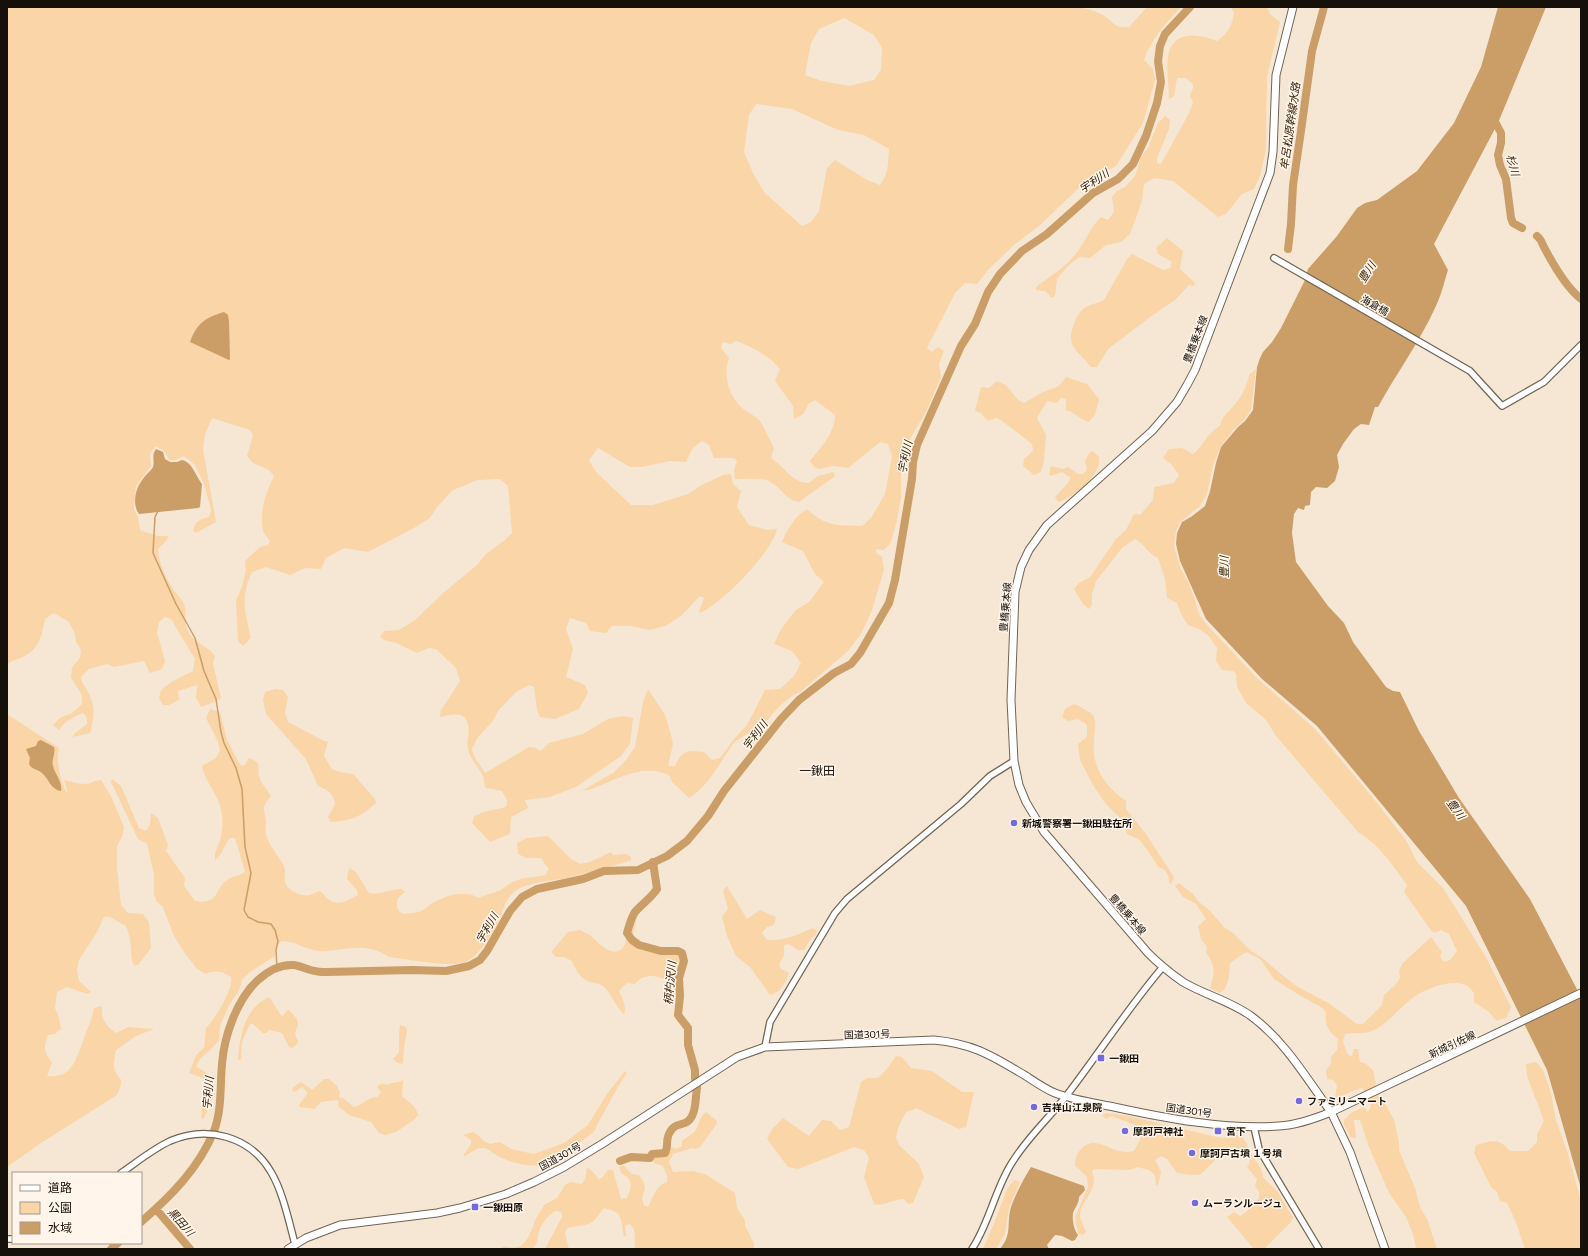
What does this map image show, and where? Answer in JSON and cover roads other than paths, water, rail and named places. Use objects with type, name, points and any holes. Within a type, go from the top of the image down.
[{"type":"main road","name":"豊橋乗本線","points":[[1293,7],[1276,75],[1273,152],[1270,173],[1195,370],[1177,402],[1166,416],[1129,453],[1051,521],[1029,550],[1021,566],[1015,592],[1011,700],[1014,761],[1019,785],[1026,802],[1044,832],[1162,968],[1184,982],[1235,1006],[1264,1026],[1278,1040],[1303,1071],[1331,1112]]},
{"type":"main road","name":"新城引佐線","points":[[1331,1112],[1581,994]]},
{"type":"main road","name":"国道301号","points":[[288,1249],[312,1235],[340,1225],[437,1213],[460,1208],[506,1194],[564,1167],[737,1057],[765,1047],[934,1040],[955,1042],[989,1054],[1053,1092],[1139,1112],[1200,1122],[1254,1126],[1280,1126],[1313,1119],[1331,1112]]},
{"type":"main road","points":[[1331,1112],[1350,1152],[1385,1249]]},
{"type":"street","name":"海倉橋","points":[[1274,258],[1467,368],[1475,375],[1499,405],[1502,406],[1544,382],[1581,345]]},
{"type":"street","points":[[765,1047],[770,1022],[835,913],[847,899],[961,804],[990,776],[1014,761]]},
{"type":"street","points":[[972,1249],[983,1230],[1002,1181],[1012,1162],[1025,1143],[1066,1096],[1162,968]]},
{"type":"street","points":[[1254,1126],[1259,1149],[1319,1249]]},
{"type":"street","points":[[123,1172],[169,1142],[187,1135],[197,1134],[224,1136],[245,1145],[256,1153],[268,1167],[278,1185],[295,1244]]},
{"type":"water","name":"豊川","points":[[1498,7],[1546,7],[1498,123],[1434,244],[1448,270],[1439,299],[1415,346],[1378,407],[1375,407],[1369,425],[1361,424],[1354,429],[1343,444],[1337,455],[1339,467],[1335,481],[1327,488],[1316,487],[1311,492],[1310,505],[1305,506],[1304,510],[1298,508],[1294,514],[1292,533],[1296,562],[1328,606],[1344,623],[1353,642],[1386,687],[1393,691],[1400,692],[1419,731],[1459,798],[1530,899],[1581,997],[1581,1189],[1547,1070],[1466,906],[1317,726],[1262,679],[1206,619],[1180,561],[1176,544],[1177,533],[1182,522],[1205,506],[1221,447],[1253,410],[1257,367],[1260,358],[1281,328],[1304,282],[1308,269],[1337,236],[1357,208],[1365,203],[1377,200],[1417,171],[1454,123],[1481,67]]},
{"type":"water","points":[[224,312],[228,315],[229,321],[229,360],[190,342],[202,322]]},
{"type":"water","points":[[156,449],[163,452],[165,459],[170,462],[182,460],[191,466],[202,484],[200,507],[139,514],[135,501],[136,492],[140,483],[153,467]]},
{"type":"water","points":[[41,740],[54,747],[53,764],[61,785],[61,791],[55,789],[42,773],[29,764],[30,758],[26,749],[36,746],[38,741]]},
{"type":"water","points":[[1031,1167],[1084,1186],[1085,1190],[1079,1197],[1078,1204],[1073,1213],[1075,1230],[1078,1235],[1075,1240],[1072,1241],[1062,1236],[1055,1235],[1047,1245],[1049,1249],[1000,1249],[1008,1233],[1011,1207]]},
{"type":"waterway","name":"宇利川","points":[[142,1221],[183,1181],[208,1144],[217,1123],[223,1053],[229,1030],[244,997],[258,980],[270,971],[289,965],[325,972],[412,970],[446,971],[469,966],[480,960],[487,951],[510,911],[522,897],[537,889],[583,879],[604,871],[638,870],[667,856],[687,841],[708,816],[724,791],[781,719],[799,700],[834,673],[851,664],[860,653],[889,603],[895,580],[912,479],[913,462],[917,445],[961,346],[975,324],[988,292],[1000,274],[1022,251],[1047,234],[1093,193],[1118,179],[1133,164],[1146,136],[1157,103],[1161,82],[1158,61],[1160,46],[1165,34],[1190,7]]},
{"type":"waterway","name":"牟呂松原幹線水路","points":[[1288,249],[1293,185],[1312,51],[1324,7]]},
{"type":"waterway","name":"杉川","points":[[1492,116],[1501,133],[1501,143],[1498,155],[1500,165],[1506,179],[1511,218],[1513,223],[1522,228]]},
{"type":"waterway","name":"杉川","points":[[1537,236],[1570,289],[1581,299]]},
{"type":"waterway","points":[[158,511],[155,517],[153,553],[176,604],[195,638],[204,671],[216,699],[224,743],[236,768],[242,789],[245,847],[251,873],[244,910],[248,917],[258,922],[271,924],[275,930],[278,941],[276,950],[277,968]]},
{"type":"waterway","name":"柄杓沢川","points":[[653,862],[657,889],[635,912],[631,919],[627,933],[632,940],[639,945],[661,951],[678,951],[682,953],[684,961],[679,978],[680,996],[678,1015],[688,1028],[688,1045],[695,1070],[695,1079]]},
{"type":"waterway","name":"柄杓沢川","points":[[620,1161],[631,1157],[650,1158],[652,1154],[665,1153],[668,1137],[673,1128],[685,1123],[692,1117],[695,1107],[697,1088]]},
{"type":"waterway","name":"黒田川","points":[[156,1209],[190,1249]]},
{"type":"waterway","name":"宇利川","points":[[111,1249],[117,1244]]},
{"type":"place","name":"新城警察署一鍬田駐在所","points":[[1014,823]]},
{"type":"place","name":"一鍬田","points":[[1101,1058]]},
{"type":"place","name":"ファミリーマート","points":[[1299,1101]]},
{"type":"place","name":"吉祥山江泉院","points":[[1034,1107]]},
{"type":"place","name":"摩訶戸神社","points":[[1125,1131]]},
{"type":"place","name":"宮下","points":[[1218,1131]]},
{"type":"place","name":"摩訶戸古墳 １号墳","points":[[1192,1153]]},
{"type":"place","name":"ムーランルージュ","points":[[1195,1203]]},
{"type":"place","name":"一鍬田原","points":[[475,1207]]},
{"type":"district","name":"一鍬田","points":[[817,771]]}]
